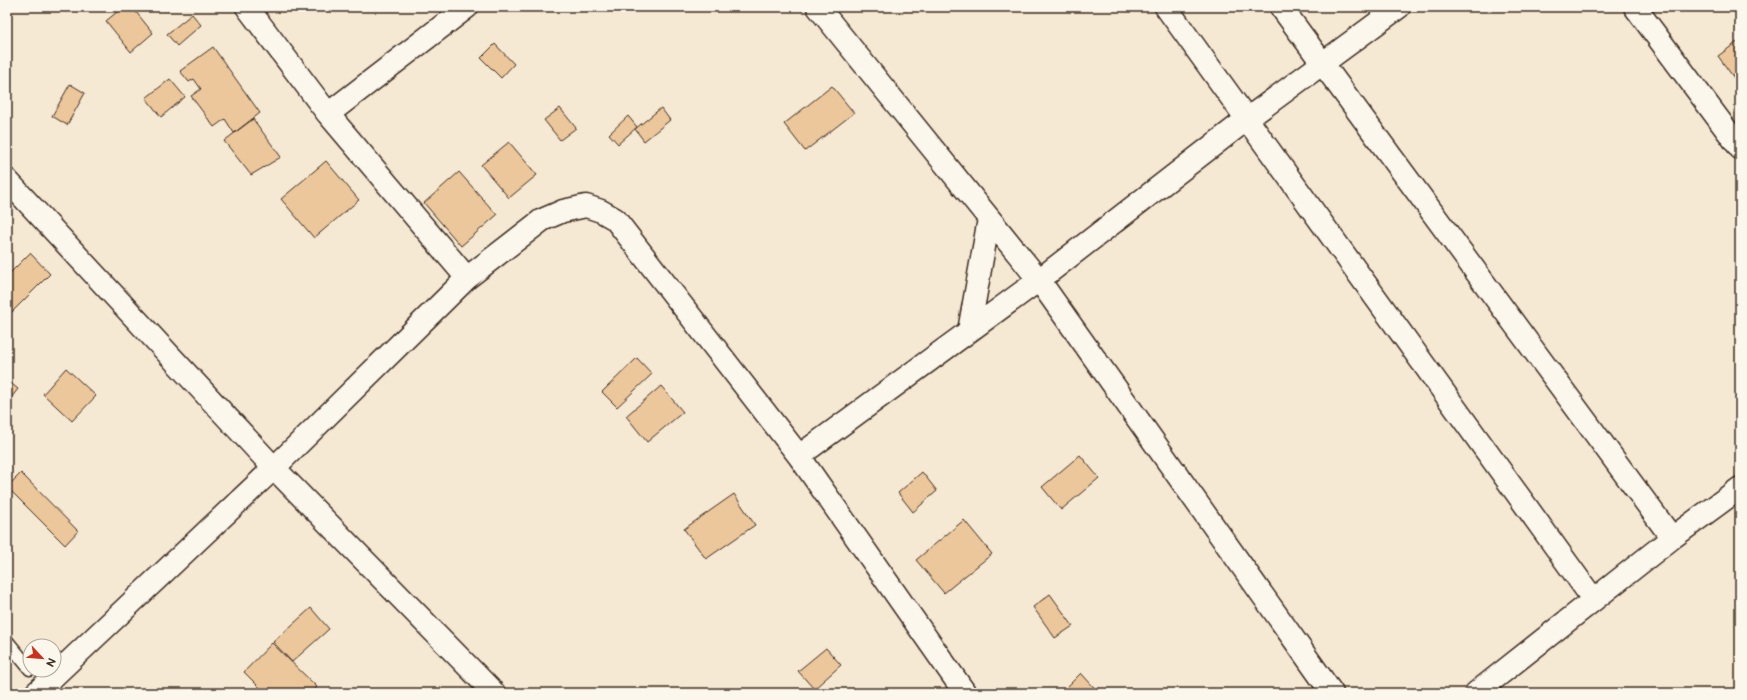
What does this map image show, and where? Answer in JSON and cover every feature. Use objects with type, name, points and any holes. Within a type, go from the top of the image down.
[{"type":"street","points":[[247,7],[328,114],[467,278]]},
{"type":"street","points":[[328,114],[467,7]]},
{"type":"street","points":[[818,7],[1039,280],[1332,693]]},
{"type":"street","points":[[1166,7],[1593,600]]},
{"type":"street","points":[[1281,7],[1672,538]]},
{"type":"street","points":[[799,456],[1039,280],[1247,119],[1324,64],[1399,7]]},
{"type":"street","points":[[1636,7],[1740,148]]},
{"type":"street","points":[[7,180],[274,468],[494,693]]},
{"type":"street","points":[[38,682],[274,468],[467,278],[542,220],[563,211],[586,206],[602,211],[615,219],[799,456],[965,693]]},
{"type":"street","points":[[969,331],[989,219]]},
{"type":"street","points":[[1476,693],[1672,538],[1740,488]]},
{"type":"lane","points":[[7,642],[38,682]]},
{"type":"building","points":[[123,7],[132,7],[153,33],[131,52],[106,21]]},
{"type":"building","points":[[192,14],[201,25],[177,46],[167,34]]},
{"type":"building","points":[[1740,40],[1740,74],[1734,78],[1718,56]]},
{"type":"building","points":[[495,44],[514,64],[501,78],[481,58]]},
{"type":"building","points":[[213,47],[260,113],[234,133],[225,119],[214,127],[191,96],[201,89],[194,79],[189,82],[180,71]]},
{"type":"building","points":[[170,79],[185,97],[161,117],[146,98]]},
{"type":"building","points":[[70,84],[85,93],[67,125],[52,116]]},
{"type":"building","points":[[832,86],[854,113],[805,151],[784,124]]},
{"type":"building","points":[[560,108],[576,128],[560,140],[544,120]]},
{"type":"building","points":[[661,108],[670,120],[644,141],[635,129]]},
{"type":"building","points":[[628,116],[637,127],[618,144],[609,134]]},
{"type":"building","points":[[253,119],[281,157],[251,175],[224,141]]},
{"type":"building","points":[[509,142],[537,175],[509,198],[481,165]]},
{"type":"building","points":[[326,161],[359,200],[314,238],[281,199]]},
{"type":"building","points":[[459,172],[497,215],[461,246],[424,203]]},
{"type":"building","points":[[30,253],[50,274],[7,317],[7,276]]},
{"type":"building","points":[[637,358],[652,374],[617,407],[602,392]]},
{"type":"building","points":[[66,368],[96,396],[72,421],[43,394]]},
{"type":"building","points":[[7,380],[18,389],[7,403]]},
{"type":"building","points":[[661,386],[683,412],[647,442],[626,416]]},
{"type":"building","points":[[1080,455],[1099,478],[1061,510],[1042,487]]},
{"type":"building","points":[[922,472],[937,491],[913,512],[898,493]]},
{"type":"building","points":[[21,473],[78,531],[65,545],[7,487]]},
{"type":"building","points":[[734,494],[755,525],[706,559],[684,529]]},
{"type":"building","points":[[964,520],[992,554],[944,593],[916,560]]},
{"type":"building","points":[[1050,594],[1073,626],[1055,638],[1033,607]]},
{"type":"building","points":[[311,608],[329,629],[292,662],[273,642]]},
{"type":"building","points":[[272,643],[317,687],[311,693],[265,693],[244,672]]},
{"type":"building","points":[[826,648],[841,665],[814,689],[798,671]]},
{"type":"building","points":[[1081,673],[1099,693],[1065,693],[1063,691]]}]
